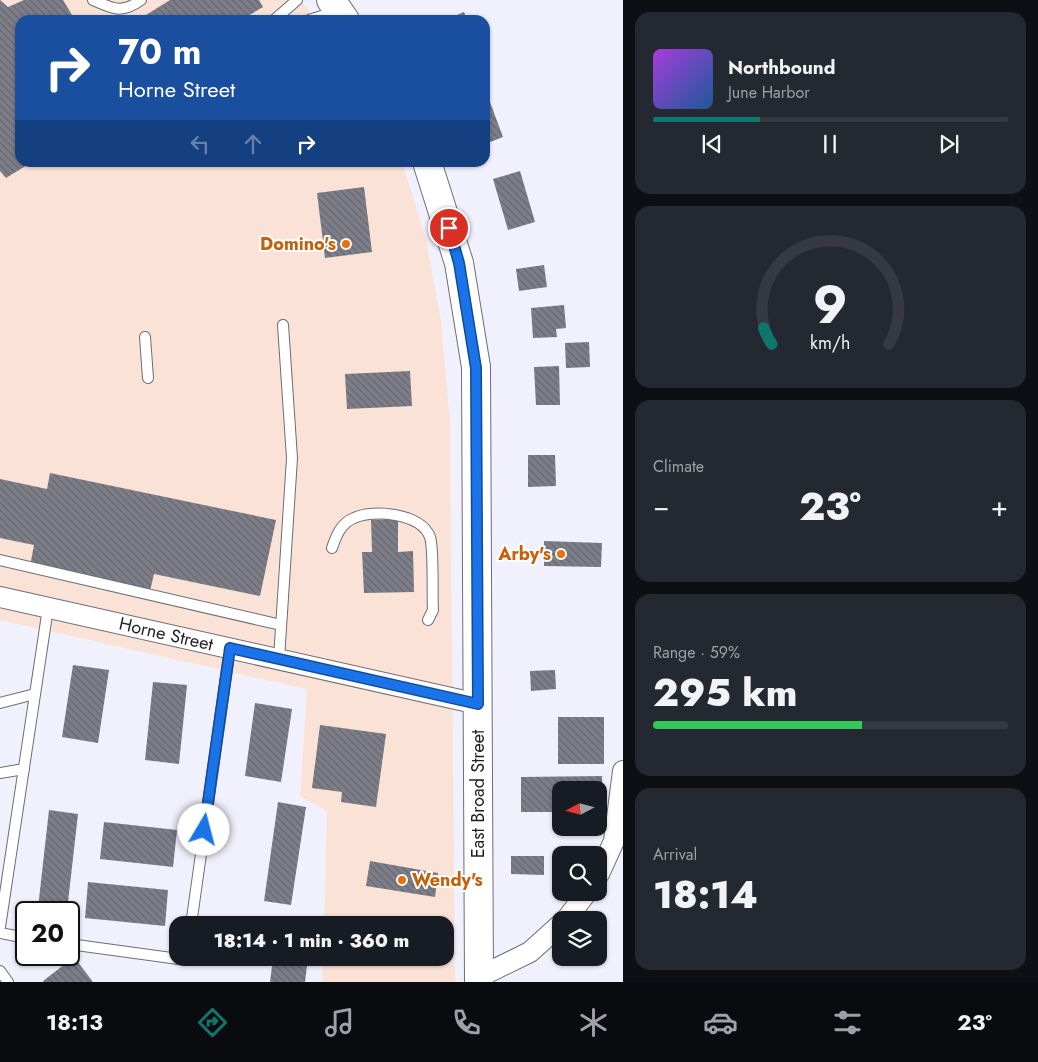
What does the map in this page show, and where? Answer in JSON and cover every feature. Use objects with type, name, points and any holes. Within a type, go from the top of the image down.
[{"type":"main road","name":"East Broad Street","points":[[429,167],[459,263],[476,368],[479,980]]},
{"type":"street","name":"Horne Street","points":[[0,597],[478,704]]},
{"type":"street","points":[[607,861],[619,842],[623,771]]},
{"type":"street","points":[[479,980],[530,952],[552,932]]},
{"type":"lane","points":[[93,0],[114,10],[130,8],[142,0]]},
{"type":"lane","points":[[280,15],[297,0]]},
{"type":"lane","points":[[324,15],[338,10]]},
{"type":"lane","points":[[279,659],[292,458],[283,325]]},
{"type":"lane","points":[[145,337],[148,378]]},
{"type":"lane","points":[[332,548],[338,532],[355,517],[384,514],[404,516],[418,522],[430,537],[433,610],[428,620]]},
{"type":"lane","points":[[0,560],[281,625]]},
{"type":"lane","points":[[0,927],[48,608]]},
{"type":"lane","points":[[192,916],[230,648]]},
{"type":"lane","points":[[0,702],[35,694]]},
{"type":"lane","points":[[0,773],[24,769]]},
{"type":"lane","points":[[0,933],[15,936]]},
{"type":"lane","points":[[80,946],[169,958]]},
{"type":"lane","points":[[0,971],[8,982]]},
{"type":"shaded area","points":[[0,0],[301,0],[312,15],[15,15],[15,167],[404,167],[426,240],[441,321],[450,422],[455,982],[322,982],[323,966],[454,966],[454,916],[324,916],[327,811],[300,796],[307,689],[0,620]]},
{"type":"building","points":[[0,0],[8,7],[24,0],[63,0],[72,15],[15,15],[15,167],[24,167],[6,178],[0,171]]},
{"type":"building","points":[[170,0],[259,0],[263,7],[249,15],[146,15]]},
{"type":"building","points":[[490,102],[503,137],[490,142]]},
{"type":"building","points":[[520,171],[535,222],[508,230],[493,179]]},
{"type":"building","points":[[364,187],[372,252],[325,258],[317,193]]},
{"type":"building","points":[[544,265],[547,287],[519,291],[516,269]]},
{"type":"building","points":[[564,305],[566,328],[556,329],[557,337],[533,338],[531,308]]},
{"type":"building","points":[[589,342],[590,367],[566,368],[565,343]]},
{"type":"building","points":[[559,366],[560,405],[536,405],[534,367]]},
{"type":"building","points":[[410,371],[412,406],[347,409],[345,374]]},
{"type":"building","points":[[528,455],[555,455],[556,486],[528,487]]},
{"type":"building","points":[[50,473],[276,520],[260,596],[154,574],[150,591],[30,566],[34,545],[0,538],[0,479],[47,489]]},
{"type":"building","points":[[398,519],[398,552],[413,551],[414,592],[364,593],[362,552],[372,552],[371,520]]},
{"type":"building","points":[[544,541],[602,543],[601,567],[544,566]]},
{"type":"building","points":[[73,665],[109,670],[98,743],[62,737]]},
{"type":"building","points":[[555,670],[556,689],[531,691],[530,671]]},
{"type":"building","points":[[153,682],[187,685],[179,764],[145,760]]},
{"type":"building","points":[[255,703],[292,709],[281,782],[245,776]]},
{"type":"building","points":[[558,717],[604,717],[604,764],[558,764]]},
{"type":"building","points":[[320,725],[386,734],[376,807],[341,802],[342,792],[312,788]]},
{"type":"building","points":[[602,776],[602,781],[552,781],[552,812],[521,812],[521,777]]},
{"type":"building","points":[[278,802],[306,807],[291,905],[264,901]]},
{"type":"building","points":[[49,810],[78,814],[68,901],[39,901]]},
{"type":"building","points":[[104,822],[177,830],[173,867],[100,859]]},
{"type":"building","points":[[511,856],[544,856],[544,875],[511,874]]},
{"type":"building","name":"Wendy's","points":[[370,861],[438,873],[435,897],[366,886]]},
{"type":"building","points":[[88,882],[168,890],[165,926],[85,918]]},
{"type":"building","points":[[80,965],[93,982],[44,982],[62,966]]},
{"type":"building","points":[[272,966],[307,966],[305,982],[270,982]]},
{"type":"place","name":"Domino's","points":[[346,244]]},
{"type":"place","name":"Arby's","points":[[561,554]]},
{"type":"place","name":"Wendy's","points":[[402,880]]},
{"type":"route","points":[[204,830],[230,648],[478,704],[476,368],[459,263],[449,228]]}]
